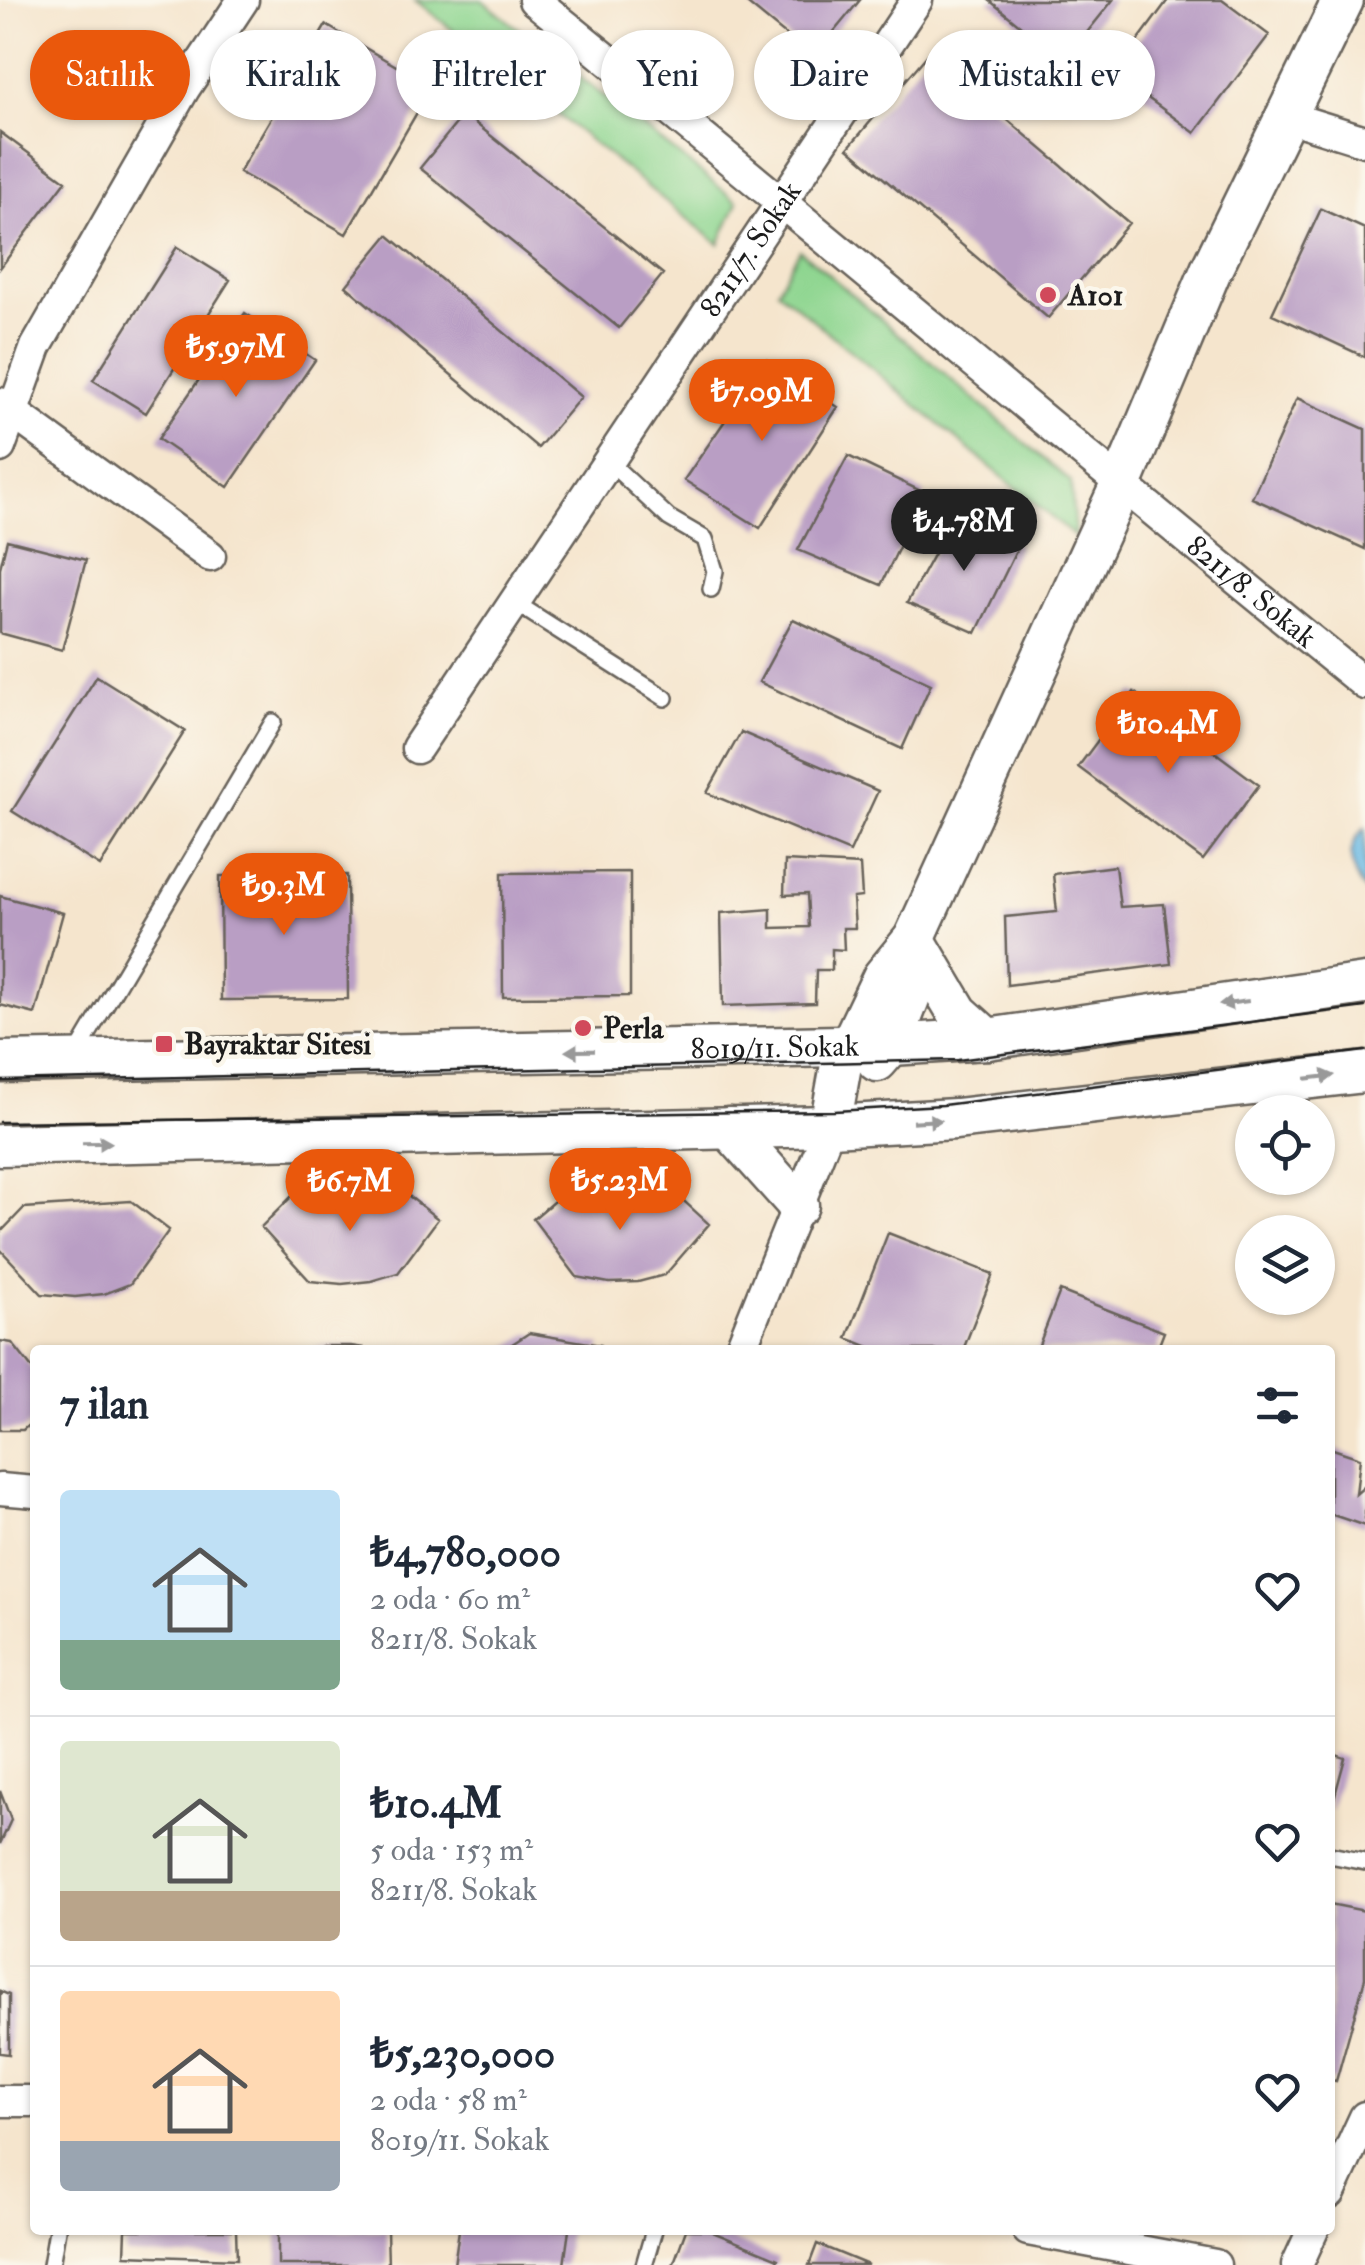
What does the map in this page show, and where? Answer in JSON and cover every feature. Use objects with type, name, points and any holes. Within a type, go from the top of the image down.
[{"type":"street","points":[[0,447],[6,408],[36,347],[184,89],[243,0]]},
{"type":"street","name":"8211/8. Sokak","points":[[534,0],[781,199],[1129,492],[1365,684]]},
{"type":"street","name":"8211/7. Sokak","points":[[417,748],[916,0]]},
{"type":"street","points":[[742,1345],[830,1126],[872,1045],[883,977],[914,939],[1129,492],[1211,270],[1343,0]]},
{"type":"street","points":[[1285,116],[1365,141]]},
{"type":"street","points":[[6,408],[210,556]]},
{"type":"street","points":[[914,939],[958,1013],[987,1039]]},
{"type":"street","name":"8019/11. Sokak","points":[[0,1062],[872,1045],[987,1039],[1365,984]]},
{"type":"street","points":[[0,1146],[830,1126],[956,1119],[1365,1072]]},
{"type":"street","points":[[729,1128],[798,1204]]},
{"type":"street","points":[[0,1489],[30,1492]]},
{"type":"street","points":[[0,2100],[30,2102]]},
{"type":"street","points":[[1335,2182],[1365,2117]]},
{"type":"street","points":[[1050,2235],[1166,2261],[1214,2265]]},
{"type":"street","points":[[1296,2265],[1311,2235]]},
{"type":"lane","points":[[608,461],[669,518],[706,539],[715,571],[711,589]]},
{"type":"lane","points":[[514,602],[666,698]]},
{"type":"lane","points":[[72,1062],[273,722]]},
{"type":"lane","points":[[1335,1856],[1365,1862]]},
{"type":"lane","points":[[50,2265],[55,2235]]},
{"type":"lane","points":[[644,2265],[653,2235]]},
{"type":"green space","points":[[415,0],[482,0],[520,30],[452,30]]},
{"type":"green space","points":[[581,78],[601,94],[601,120],[634,120],[738,202],[719,244],[565,120],[581,120]]},
{"type":"green space","points":[[800,250],[1071,482],[1075,537],[777,290]]},
{"type":"water","points":[[1365,828],[1365,891],[1355,876],[1352,851]]},
{"type":"building","points":[[743,0],[860,0],[835,30],[780,30]]},
{"type":"building","points":[[989,0],[1113,0],[1089,30],[1026,30]]},
{"type":"building","points":[[1168,0],[1222,0],[1269,35],[1195,133],[1155,103],[1155,30],[1146,30]]},
{"type":"building","points":[[376,54],[396,66],[396,120],[413,120],[346,234],[239,172],[270,120],[376,120]]},
{"type":"building","points":[[924,59],[924,120],[1008,120],[1129,223],[1048,318],[848,148],[872,120],[904,120],[904,82]]},
{"type":"building","points":[[459,120],[471,120],[663,274],[619,328],[420,168]]},
{"type":"building","points":[[0,132],[66,181],[0,268]]},
{"type":"building","points":[[1321,209],[1365,229],[1365,357],[1272,314]]},
{"type":"building","points":[[388,235],[581,397],[538,448],[346,286]]},
{"type":"building","points":[[177,247],[230,280],[146,413],[93,380]]},
{"type":"building","points":[[245,313],[315,360],[228,487],[158,439]]},
{"type":"building","points":[[767,360],[838,407],[760,528],[684,480]]},
{"type":"building","points":[[1297,398],[1365,429],[1365,549],[1252,498]]},
{"type":"building","points":[[848,456],[925,493],[881,585],[798,550]]},
{"type":"building","points":[[955,515],[1019,545],[976,633],[907,603]]},
{"type":"building","points":[[7,540],[86,560],[62,650],[0,633],[0,568]]},
{"type":"building","points":[[793,619],[931,684],[902,749],[759,682]]},
{"type":"building","points":[[97,676],[185,731],[100,866],[12,811]]},
{"type":"building","points":[[1134,692],[1259,785],[1203,860],[1078,767]]},
{"type":"building","points":[[741,732],[878,791],[850,852],[707,793]]},
{"type":"building","points":[[785,861],[860,865],[862,897],[853,898],[855,928],[843,928],[844,950],[832,949],[832,970],[816,970],[815,1003],[723,1006],[721,913],[771,909],[771,928],[809,927],[807,894],[784,895]]},
{"type":"building","points":[[1115,866],[1120,907],[1164,904],[1171,964],[1007,985],[1005,917],[1057,912],[1053,874]]},
{"type":"building","points":[[630,872],[630,996],[503,997],[502,873]]},
{"type":"building","points":[[347,875],[348,999],[221,1000],[220,876]]},
{"type":"building","points":[[0,896],[63,913],[35,1014],[0,1005]]},
{"type":"building","points":[[400,1189],[438,1219],[398,1273],[371,1281],[310,1281],[261,1227],[294,1194]]},
{"type":"building","points":[[567,1190],[674,1192],[709,1224],[665,1275],[638,1282],[609,1283],[577,1277],[533,1219]]},
{"type":"building","points":[[131,1201],[169,1230],[130,1284],[104,1294],[42,1294],[0,1249],[0,1233],[24,1208]]},
{"type":"building","points":[[888,1233],[993,1274],[965,1345],[864,1345],[847,1338]]},
{"type":"building","points":[[1060,1291],[1164,1332],[1159,1345],[1039,1345]]},
{"type":"building","points":[[529,1333],[601,1345],[511,1345]]},
{"type":"building","points":[[0,1341],[12,1343],[30,1366],[30,1424],[23,1430],[0,1430]]},
{"type":"building","points":[[1335,1450],[1360,1458],[1356,1494],[1365,1486],[1365,1526],[1335,1516]]},
{"type":"building","points":[[1335,1755],[1345,1758],[1335,1795]]},
{"type":"building","points":[[0,1791],[11,1820],[0,1844]]},
{"type":"building","points":[[1335,1905],[1365,1911],[1365,1978],[1336,2081]]},
{"type":"building","points":[[0,1991],[9,1995],[9,2054],[0,2053]]},
{"type":"building","points":[[126,2235],[236,2235],[237,2259],[125,2255]]},
{"type":"building","points":[[278,2235],[387,2235],[388,2265],[278,2265]]},
{"type":"building","points":[[458,2235],[568,2235],[564,2265],[454,2265]]},
{"type":"building","points":[[684,2235],[720,2235],[778,2259],[776,2265],[673,2265]]},
{"type":"building","points":[[817,2244],[868,2265],[809,2265]]},
{"type":"tram line","points":[[0,1081],[958,1060],[1365,1007]]},
{"type":"tram line","points":[[0,1122],[834,1111],[943,1105],[1365,1051]]},
{"type":"place","name":"A101","points":[[1048,295]]},
{"type":"place","name":"Perla","points":[[583,1028]]},
{"type":"place","name":"Bayraktar Sitesi","points":[[164,1044]]}]
